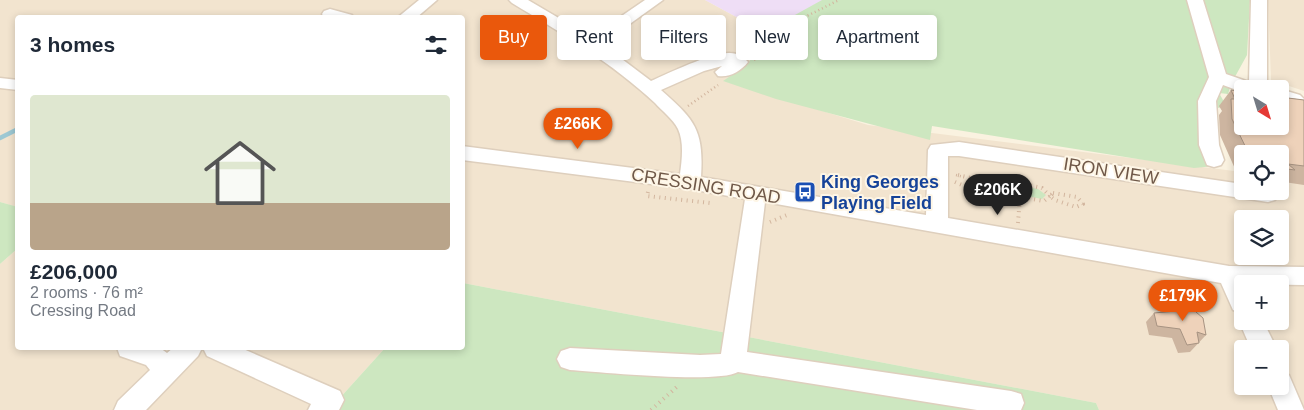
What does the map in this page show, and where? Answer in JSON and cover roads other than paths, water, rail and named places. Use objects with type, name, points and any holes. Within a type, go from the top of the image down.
[{"type":"street","points":[[409,15],[429,0]]},
{"type":"street","points":[[517,0],[557,23]]},
{"type":"street","points":[[631,17],[656,0]]},
{"type":"street","points":[[1195,0],[1218,77],[1207,101],[1209,145],[1214,160]]},
{"type":"street","points":[[1257,80],[1259,0]]},
{"type":"street","points":[[330,14],[334,15]]},
{"type":"street","points":[[613,60],[650,88],[677,115],[688,131],[692,148],[690,182]]},
{"type":"street","points":[[650,88],[698,67],[728,65],[726,60]]},
{"type":"street","points":[[1218,77],[1234,83]]},
{"type":"street","points":[[0,83],[15,86]]},
{"type":"street","points":[[1289,98],[1294,99],[1304,109]]},
{"type":"street","name":"IRON VIEW","points":[[937,224],[938,150],[959,149],[1234,190]]},
{"type":"street","name":"CRESSING ROAD","points":[[465,153],[690,182],[1229,275],[1304,276]]},
{"type":"street","points":[[570,359],[700,366],[728,365],[733,358],[756,194]]},
{"type":"street","points":[[1229,275],[1234,286]]},
{"type":"street","points":[[135,350],[155,357],[167,370]]},
{"type":"street","points":[[128,410],[187,350]]},
{"type":"street","points":[[220,350],[326,405]]},
{"type":"street","points":[[733,358],[744,363],[1011,404]]},
{"type":"street","points":[[1285,395],[1292,410]]},
{"type":"waterway","points":[[0,138],[15,130]]},
{"type":"place","name":"King Georges Playing Field","points":[[805,192]]}]
